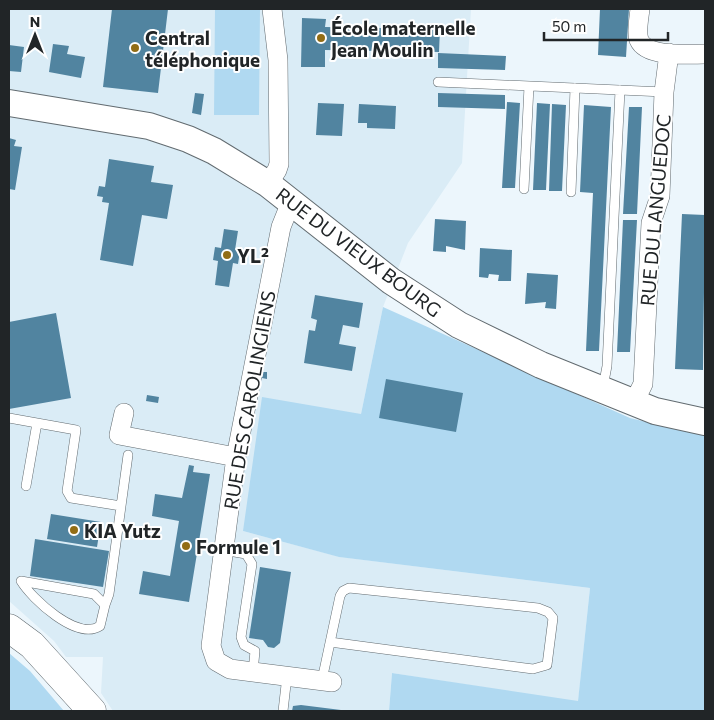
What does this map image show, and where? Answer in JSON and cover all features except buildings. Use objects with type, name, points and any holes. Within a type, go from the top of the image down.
[{"type":"highway","points":[[9,628],[32,645],[92,711]]},
{"type":"street","points":[[268,184],[278,164],[278,60],[272,9]]},
{"type":"street","points":[[640,9],[638,38],[642,45],[651,51],[705,54]]},
{"type":"street","name":"RUE DU LANGUEDOC","points":[[634,402],[643,384],[651,223],[660,196],[664,92],[669,53]]},
{"type":"street","name":"RUE DU VIEUX BOURG","points":[[9,103],[149,126],[188,139],[214,151],[268,184],[391,281],[425,305],[459,325],[541,365],[634,402],[662,413],[705,422]]},
{"type":"street","name":"RUE DES CAROLINGIENS","points":[[291,202],[281,227],[236,457],[211,646],[216,661],[230,669],[327,681]]},
{"type":"street","points":[[124,413],[120,435],[236,457]]},
{"type":"lane","points":[[438,82],[664,92]]},
{"type":"lane","points":[[524,189],[529,86]]},
{"type":"lane","points":[[571,192],[575,88]]},
{"type":"lane","points":[[602,389],[606,380],[607,366],[620,90]]},
{"type":"lane","points":[[9,418],[76,430],[67,491],[72,498],[121,506]]},
{"type":"lane","points":[[26,486],[37,423]]},
{"type":"lane","points":[[105,606],[94,594],[20,580],[29,594],[74,628],[90,630],[100,626],[109,594],[128,455]]},
{"type":"lane","points":[[223,550],[246,554],[252,564],[241,636],[244,645],[255,651],[253,672]]},
{"type":"lane","points":[[327,681],[330,642],[340,596],[343,591],[349,588],[538,608],[548,612],[553,618],[547,665],[533,669],[330,642]]},
{"type":"lane","points":[[283,711],[287,676]]},
{"type":"shaded area","points":[[9,9],[471,9],[462,163],[408,243],[383,307],[361,414],[243,531],[340,557],[590,588],[578,702],[392,673],[389,711],[113,711],[101,693],[103,657],[66,657],[54,641],[9,601]]},
{"type":"shaded area","points":[[215,9],[260,9],[259,115],[214,115]]},
{"type":"shaded area","points":[[383,307],[630,418],[705,436],[705,711],[389,711],[392,673],[578,701],[590,588],[339,557],[243,531],[262,397],[361,414]]},
{"type":"shaded area","points":[[9,653],[30,671],[64,711],[9,711]]},
{"type":"place","name":"École maternelle Jean Moulin","points":[[321,38]]},
{"type":"place","name":"Central téléphonique","points":[[135,48]]},
{"type":"place","name":"YL²","points":[[227,255]]},
{"type":"place","name":"KIA Yutz","points":[[74,530]]},
{"type":"place","name":"Formule 1","points":[[186,546]]}]
